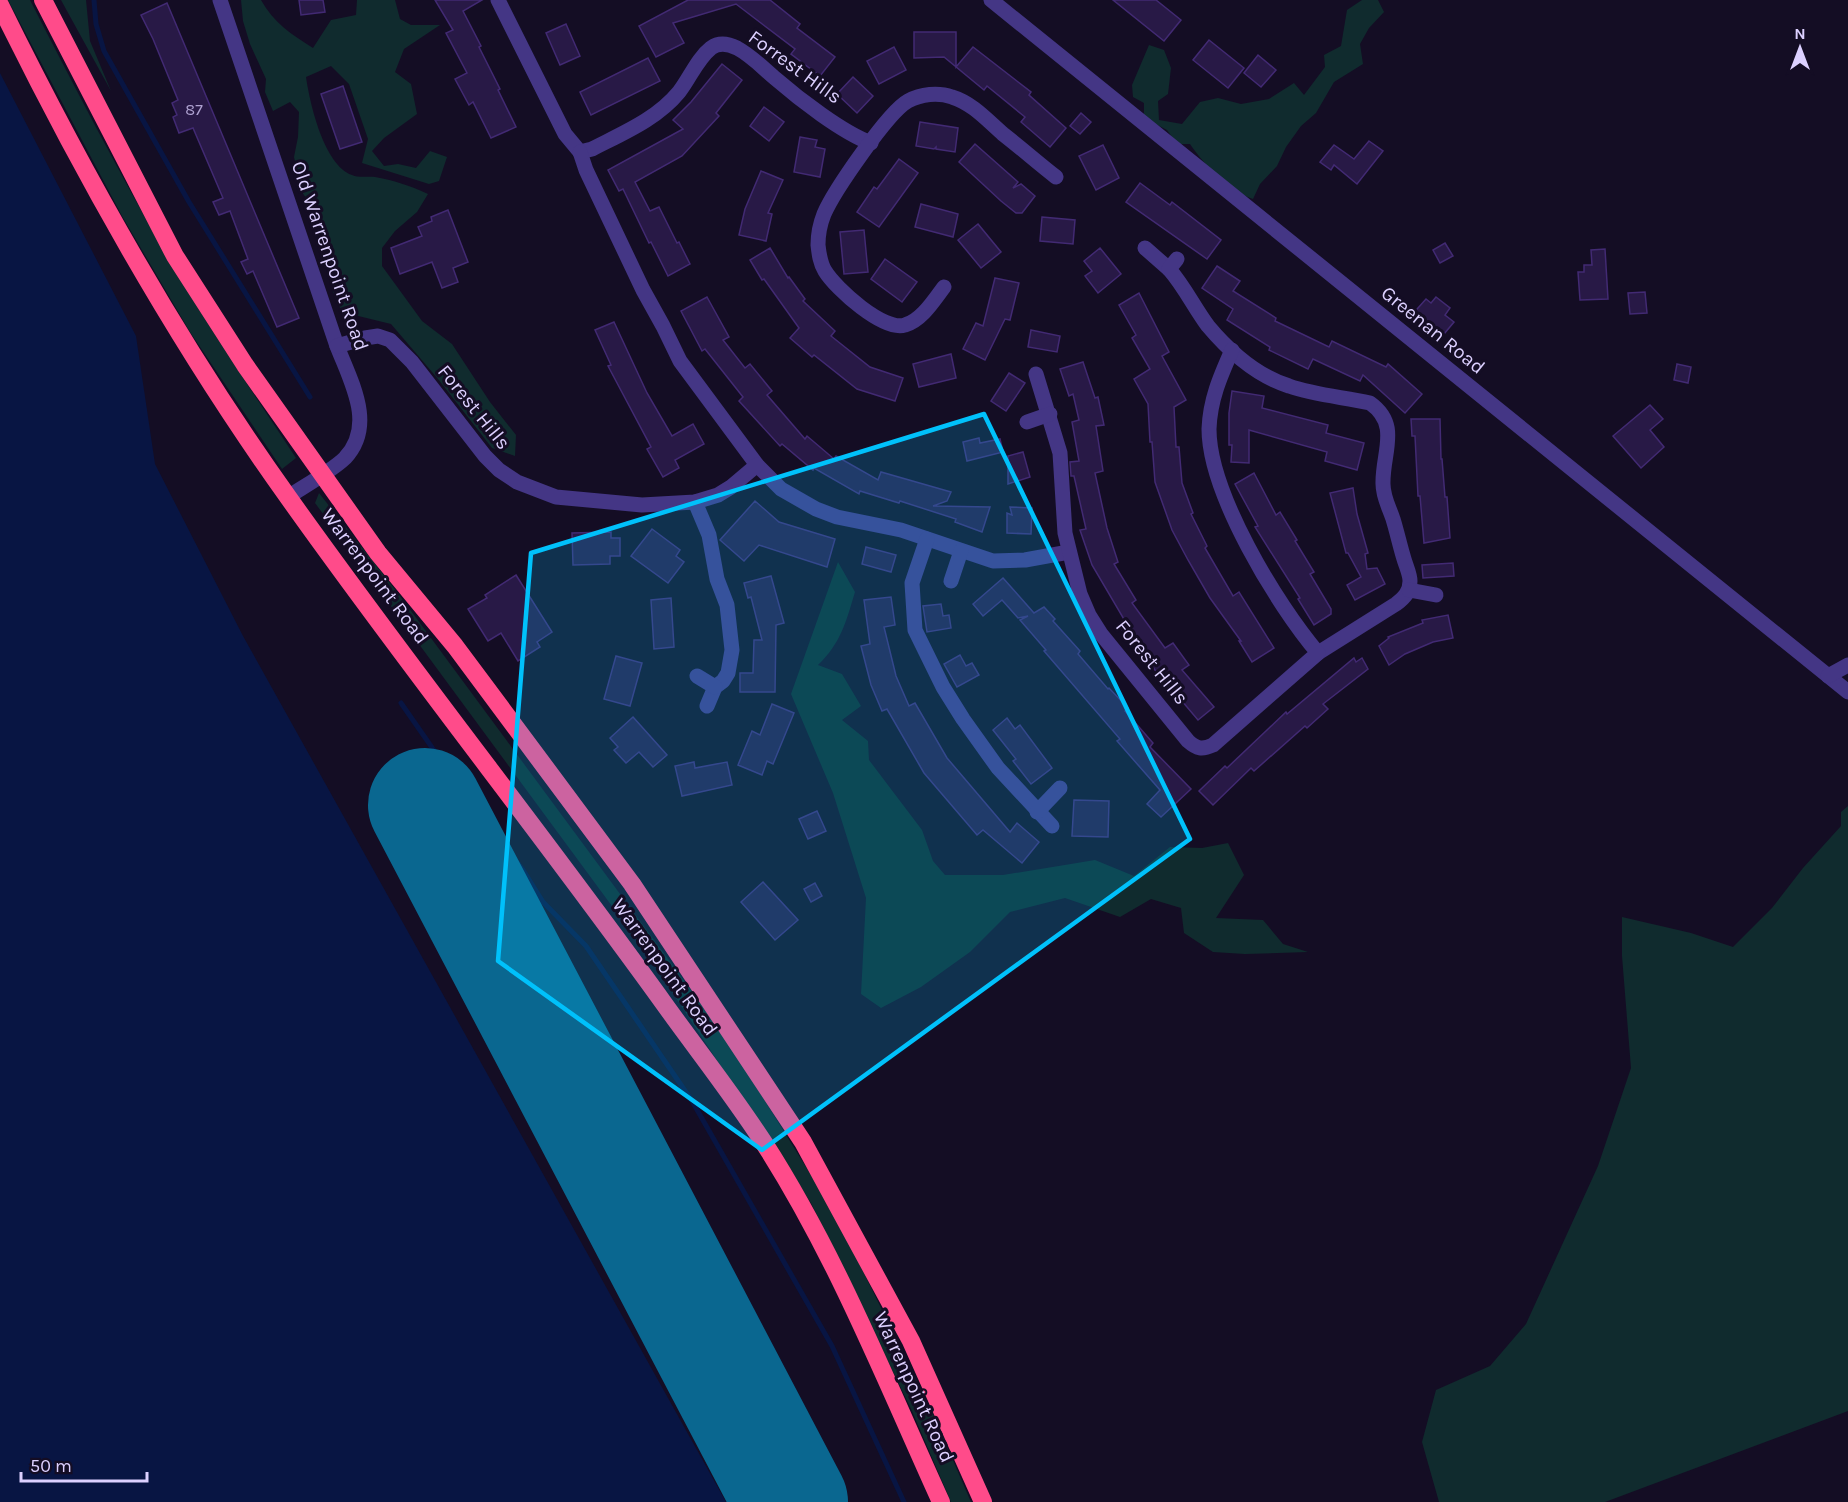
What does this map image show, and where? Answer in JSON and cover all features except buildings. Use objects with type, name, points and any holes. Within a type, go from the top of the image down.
[{"type":"highway","name":"Warrenpoint Road","points":[[43,0],[176,256],[245,365],[378,553],[455,646],[632,884],[803,1142],[911,1341],[983,1502]]},
{"type":"highway","name":"Warrenpoint Road","points":[[0,5],[143,274],[206,377],[288,497],[602,917],[763,1142],[822,1243],[941,1502]]},
{"type":"street","name":"Old Warrenpoint Road","points":[[220,0],[337,346],[358,397],[361,422],[358,440],[345,459],[288,497]]},
{"type":"street","points":[[498,0],[565,134],[580,152],[586,170],[643,290],[680,361],[757,465],[781,489],[816,509],[837,517],[901,530],[993,561],[1025,560],[1069,552],[1063,517],[1060,453],[1036,374]]},
{"type":"street","name":"Greenan Road","points":[[991,0],[1848,692]]},
{"type":"street","name":"Forrest Hills","points":[[580,152],[598,146],[657,112],[679,92],[713,46],[724,44],[749,56],[790,90],[843,128],[871,143]]},
{"type":"street","points":[[944,287],[916,318],[905,325],[893,326],[880,320],[856,302],[825,270],[819,257],[819,229],[837,190],[896,110],[907,101],[921,96],[936,94],[951,96],[977,110],[1056,177]]},
{"type":"street","points":[[1145,248],[1173,264],[1200,315],[1232,350],[1254,369],[1276,381],[1305,391],[1370,403],[1381,411],[1387,422],[1388,436],[1383,483],[1385,500],[1410,579],[1409,590],[1436,595]]},
{"type":"street","name":"Forest Hills","points":[[337,346],[378,336],[390,340],[412,362],[485,456],[499,470],[516,482],[556,497],[663,506],[695,502],[718,495],[731,488],[757,465]]},
{"type":"street","points":[[1232,350],[1217,383],[1210,413],[1209,432],[1216,469],[1244,540],[1302,634],[1318,653]]},
{"type":"street","points":[[1027,422],[1050,414]]},
{"type":"street","points":[[695,502],[709,536],[717,579],[727,605],[732,650],[728,673],[715,687],[707,706]]},
{"type":"street","points":[[927,539],[912,583],[915,630],[943,687],[963,719],[998,768],[1052,826]]},
{"type":"street","points":[[951,580],[961,551]]},
{"type":"street","name":"Forest Hills","points":[[1069,552],[1080,594],[1101,634],[1188,741],[1204,749],[1213,745],[1318,653],[1396,604],[1409,590]]},
{"type":"street","points":[[1828,676],[1848,665]]},
{"type":"street","points":[[697,676],[715,687]]},
{"type":"street","points":[[1037,812],[1060,788]]},
{"type":"highlighted area","points":[[984,414],[1190,839],[762,1150],[498,961],[531,553]]},
{"type":"green space","points":[[8,0],[30,0],[113,160],[181,280],[296,458],[282,469],[190,332],[122,216]]},
{"type":"green space","points":[[61,0],[86,0],[90,41],[111,91]]},
{"type":"green space","points":[[241,0],[261,0],[271,15],[284,27],[313,48],[331,20],[356,15],[357,0],[395,0],[400,19],[411,25],[440,25],[404,49],[395,72],[411,84],[417,114],[384,138],[372,151],[384,166],[398,164],[416,168],[430,151],[447,157],[439,181],[429,184],[362,163],[368,139],[349,84],[331,66],[306,77],[308,89],[326,147],[342,169],[354,176],[389,180],[428,194],[417,212],[395,231],[382,248],[382,266],[422,321],[452,344],[490,402],[516,435],[515,456],[492,448],[391,324],[342,312],[333,293],[329,256],[319,218],[302,192],[294,157],[299,112],[290,102],[273,111],[265,92],[266,79],[250,44],[243,21]]},
{"type":"green space","points":[[1362,0],[1378,0],[1384,12],[1369,28],[1360,44],[1363,64],[1334,82],[1316,113],[1301,126],[1286,147],[1277,166],[1260,184],[1253,199],[1235,190],[1218,176],[1190,144],[1177,144],[1167,130],[1144,118],[1144,103],[1133,97],[1132,85],[1149,45],[1164,50],[1171,68],[1168,94],[1158,101],[1159,120],[1182,124],[1200,102],[1218,98],[1241,104],[1269,99],[1294,83],[1304,95],[1325,67],[1324,55],[1341,46],[1347,10]]},
{"type":"green space","points":[[319,493],[397,592],[722,1032],[834,1212],[933,1414],[971,1502],[951,1502],[912,1411],[811,1203],[645,951],[315,503]]},
{"type":"green space","points":[[838,562],[855,592],[837,640],[818,665],[842,674],[861,706],[842,720],[868,741],[869,760],[922,830],[933,861],[945,875],[1003,875],[1095,860],[1134,876],[1170,847],[1202,848],[1228,843],[1244,875],[1216,918],[1263,920],[1283,944],[1308,952],[1245,954],[1213,952],[1184,933],[1181,908],[1151,899],[1120,917],[1065,898],[1010,912],[970,952],[921,987],[881,1008],[861,994],[866,898],[833,793],[791,694]]},
{"type":"green space","points":[[1848,806],[1848,1411],[1605,1502],[1439,1502],[1422,1442],[1436,1390],[1490,1366],[1526,1324],[1598,1166],[1631,1068],[1622,956],[1622,917],[1691,933],[1733,947],[1772,908],[1803,868],[1841,826],[1841,812]]},
{"type":"shaded area","points":[[0,73],[136,336],[155,464],[243,636],[726,1502],[0,1502]]},
{"type":"waterway","points":[[94,0],[96,24],[104,51],[189,202],[310,397]]},
{"type":"waterway","points":[[401,703],[456,782],[523,870],[543,902],[586,946],[692,1101],[832,1346],[904,1502]]},
{"type":"runway","points":[[425,805],[791,1502]]}]
